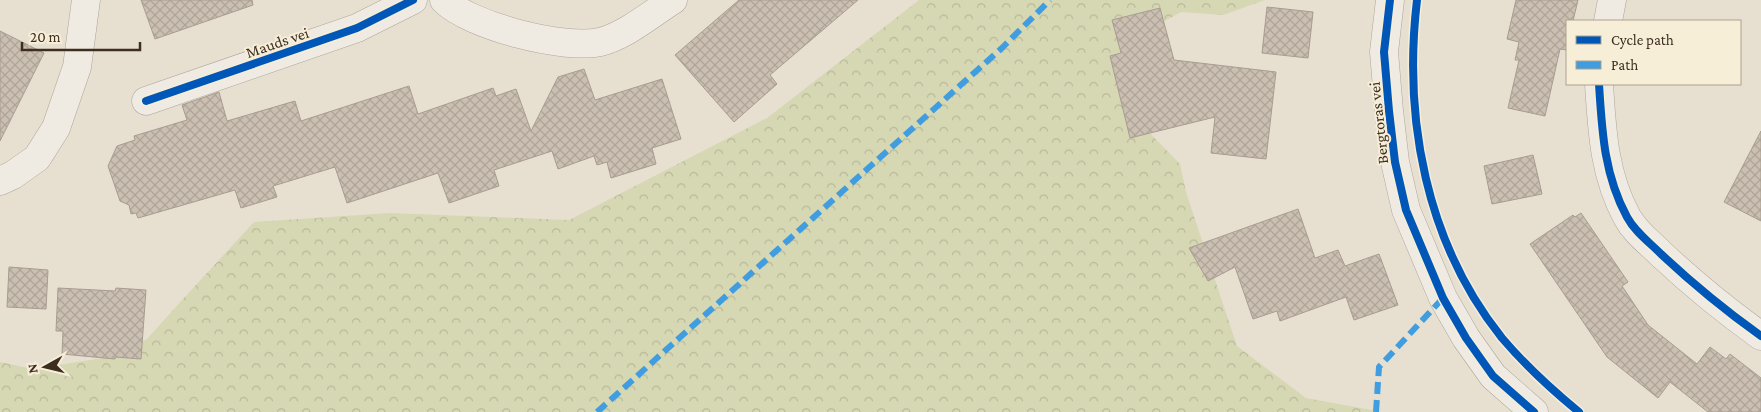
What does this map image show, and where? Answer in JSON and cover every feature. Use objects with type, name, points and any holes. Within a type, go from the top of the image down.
[{"type":"street","points":[[0,181],[13,175],[37,158],[56,128],[77,67],[86,0]]},
{"type":"street","name":"Mauds vei","points":[[146,101],[357,28],[413,0]]},
{"type":"street","points":[[444,0],[450,6],[480,21],[512,33],[571,44],[600,42],[627,30],[672,0]]},
{"type":"street","name":"Bergtoras vei","points":[[1390,0],[1384,52],[1395,162],[1406,210],[1443,298],[1466,338],[1493,376],[1534,412]]},
{"type":"street","points":[[1608,20],[1612,0]]},
{"type":"street","points":[[1599,85],[1602,137],[1606,159],[1621,205],[1628,218],[1637,231],[1677,269],[1761,336]]},
{"type":"green space","points":[[919,0],[1265,0],[1223,15],[1181,12],[1119,47],[1141,124],[1180,164],[1186,192],[1237,346],[1306,398],[1382,412],[0,412],[0,362],[33,369],[109,357],[147,339],[254,222],[390,213],[569,220],[767,118]]},
{"type":"building","points":[[141,0],[252,0],[253,5],[155,39]]},
{"type":"building","points":[[739,0],[858,0],[770,75],[777,84],[734,122],[675,55]]},
{"type":"building","points":[[1516,0],[1578,0],[1573,20],[1566,20],[1566,50],[1560,49],[1545,116],[1508,108],[1519,60],[1515,60],[1519,42],[1507,39]]},
{"type":"building","points":[[1267,7],[1313,12],[1308,58],[1262,53]]},
{"type":"building","points":[[1160,8],[1174,60],[1276,72],[1266,159],[1211,153],[1215,117],[1130,138],[1110,56],[1121,53],[1112,20]]},
{"type":"building","points":[[0,31],[44,53],[0,141]]},
{"type":"building","points":[[584,69],[595,100],[662,79],[681,139],[652,148],[656,164],[611,178],[607,162],[597,165],[594,156],[558,169],[552,151],[494,170],[499,186],[449,203],[438,173],[347,203],[335,167],[273,186],[277,197],[241,208],[235,190],[138,218],[136,213],[131,214],[129,205],[120,201],[108,166],[117,146],[135,140],[134,136],[187,120],[182,105],[219,92],[227,121],[295,101],[301,121],[409,86],[418,114],[493,88],[496,96],[516,89],[531,131],[558,77]]},
{"type":"building","points":[[1761,131],[1761,221],[1724,202]]},
{"type":"building","points":[[1533,155],[1542,194],[1492,204],[1484,166]]},
{"type":"building","points":[[1298,209],[1315,258],[1338,250],[1345,266],[1379,254],[1398,305],[1354,320],[1346,297],[1280,321],[1277,311],[1253,319],[1235,267],[1208,281],[1189,248]]},
{"type":"building","points":[[1581,213],[1628,282],[1622,286],[1648,325],[1697,364],[1710,347],[1726,359],[1730,354],[1761,378],[1761,412],[1708,412],[1670,382],[1658,398],[1607,357],[1530,244],[1573,215],[1575,217]]},
{"type":"building","points":[[9,267],[48,270],[46,309],[7,307]]},
{"type":"building","points":[[58,288],[115,291],[116,288],[146,290],[141,359],[115,357],[115,359],[62,354],[63,331],[56,331]]},
{"type":"marked path","points":[[597,412],[1003,47],[1050,0]]},
{"type":"marked path","points":[[1376,412],[1379,367],[1443,298]]},
{"type":"cycle path","points":[[146,101],[357,28],[413,0]]},
{"type":"cycle path","points":[[1390,0],[1384,52],[1395,162],[1406,210],[1443,298],[1466,338],[1493,376],[1534,412]]},
{"type":"cycle path","points":[[1417,0],[1414,90],[1418,134],[1426,178],[1438,221],[1455,262],[1476,301],[1502,338],[1539,377],[1579,412]]},
{"type":"cycle path","points":[[1599,85],[1603,136],[1609,169],[1619,201],[1630,222],[1642,237],[1685,276],[1761,336]]}]
